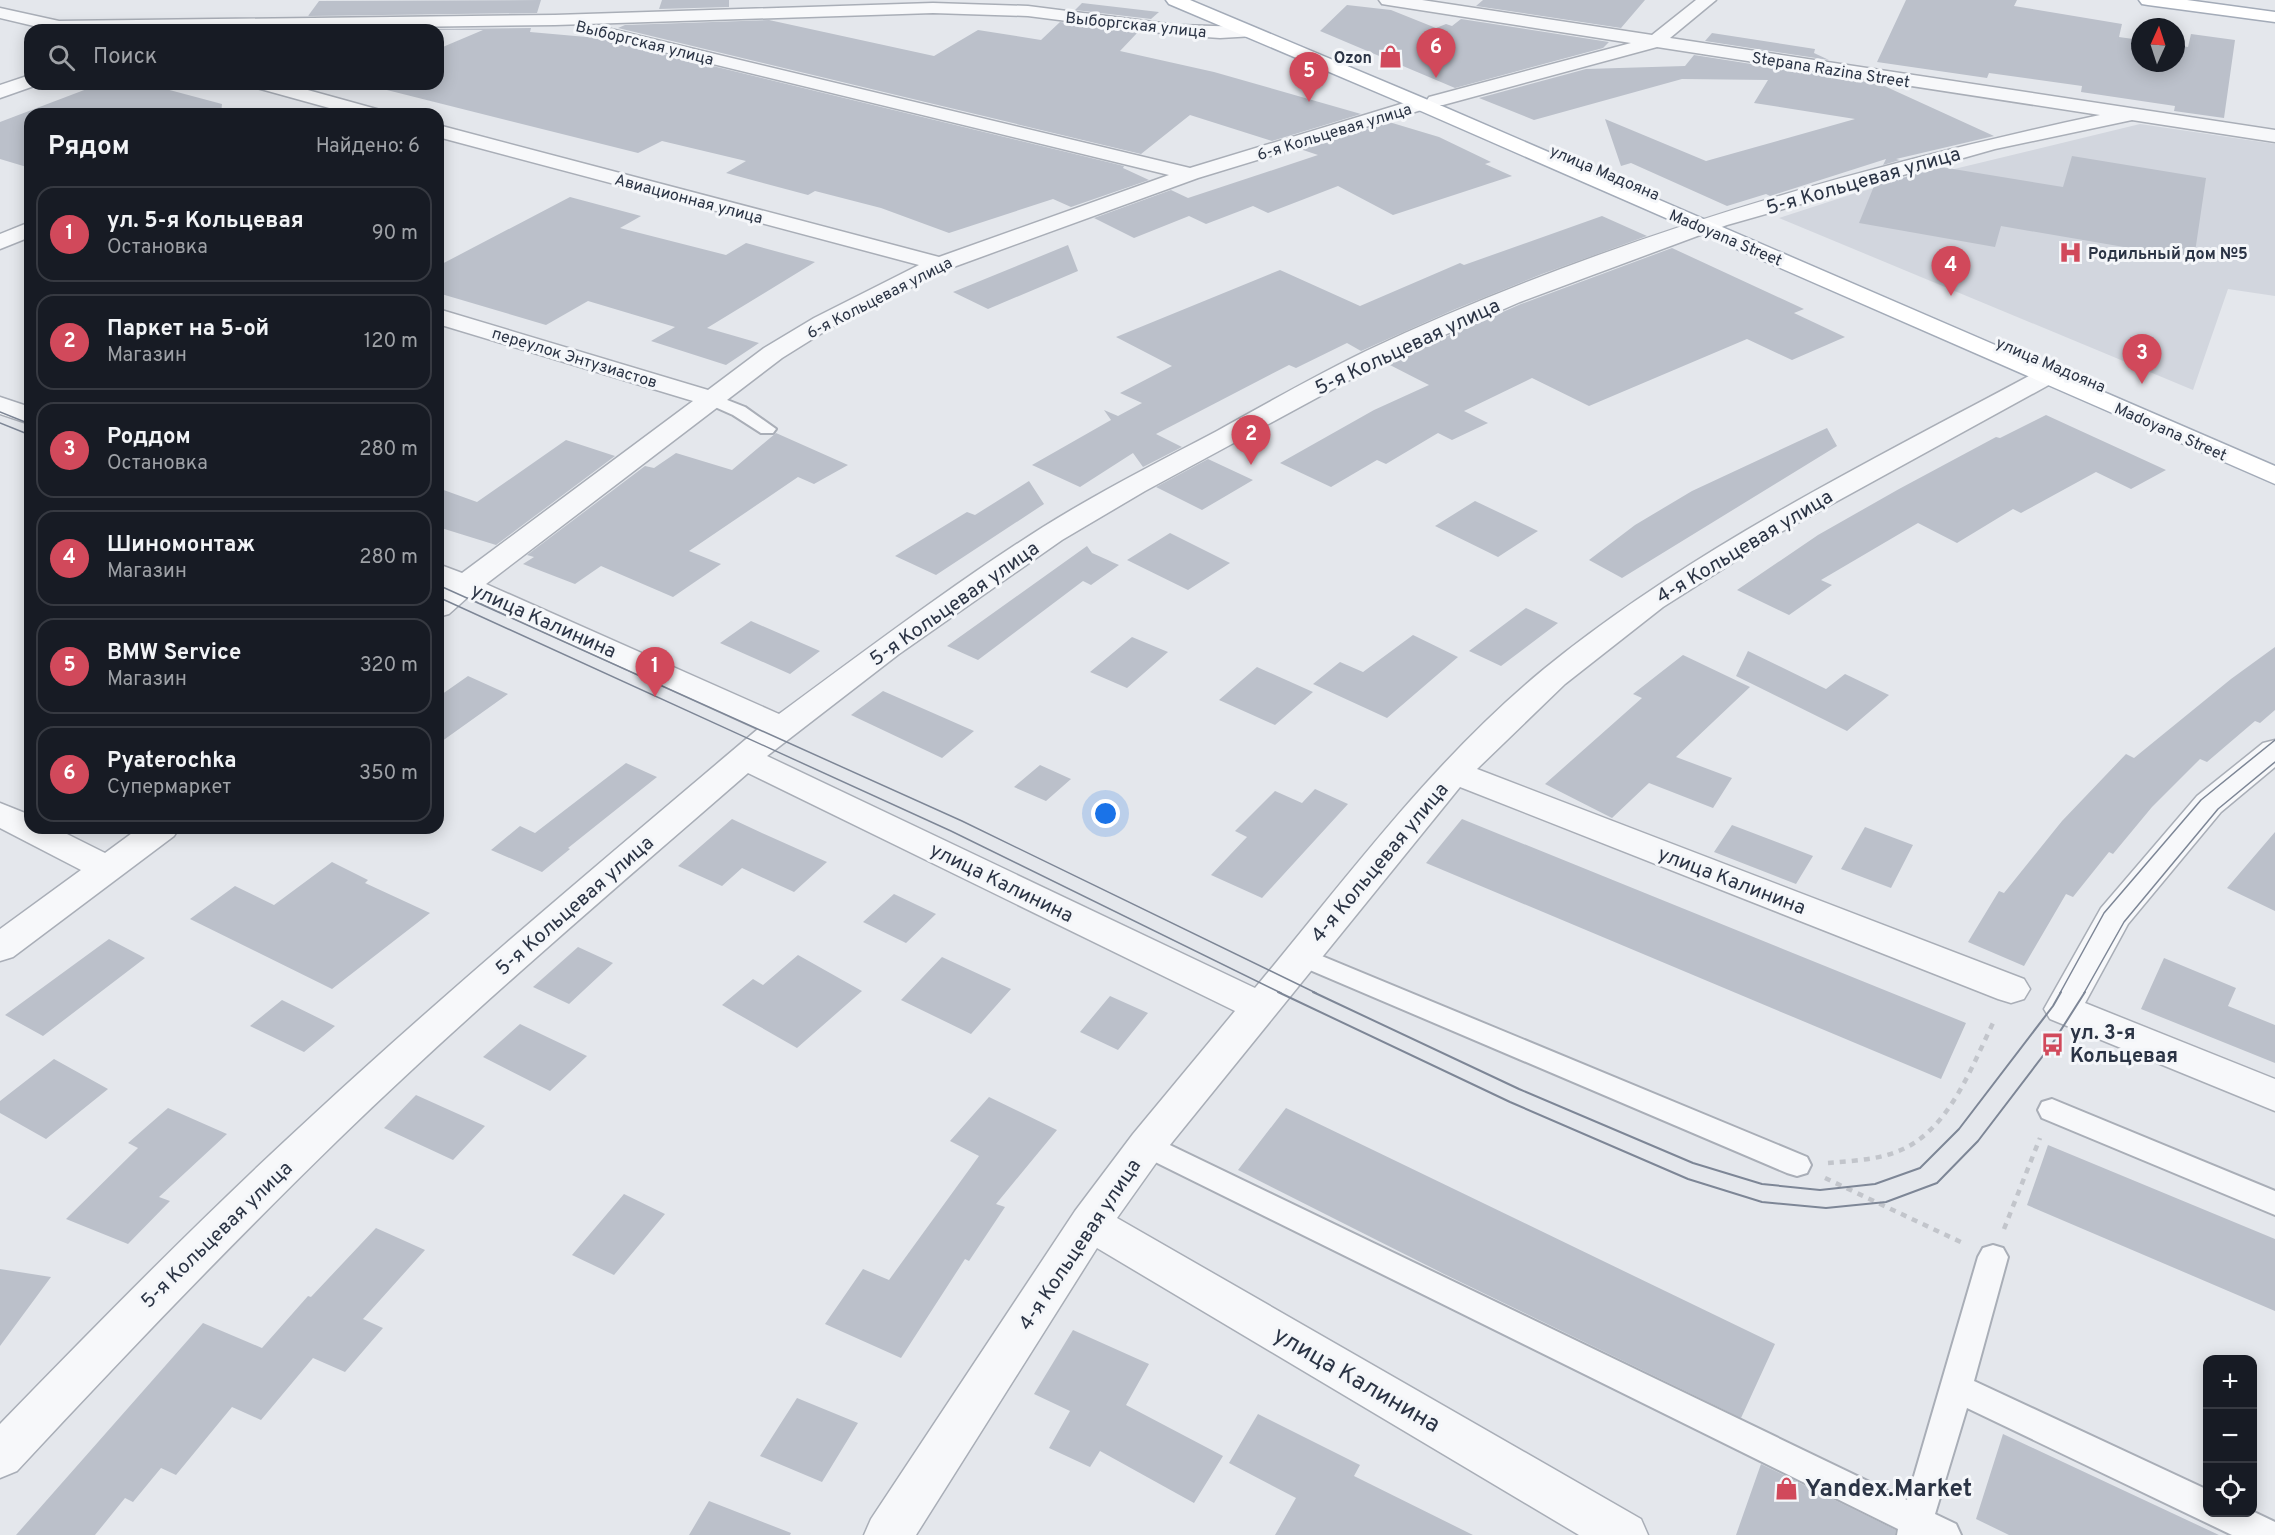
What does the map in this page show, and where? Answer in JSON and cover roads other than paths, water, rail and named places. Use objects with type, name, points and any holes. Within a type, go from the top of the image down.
[{"type":"main road","name":"Madoyana Street","points":[[1175,0],[1249,32],[1429,103],[1709,223],[2275,476]]},
{"type":"main road","points":[[1198,0],[1429,103]]},
{"type":"main road","points":[[2148,0],[2275,17]]},
{"type":"main road","name":"улица Мадояна","points":[[1709,223],[2275,461]]},
{"type":"street","name":"Stepana Razina Street","points":[[1388,0],[2275,136]]},
{"type":"street","name":"6-я Кольцевая улица","points":[[444,603],[773,353],[822,323],[940,264],[1191,174],[1429,103],[1654,42],[1707,0]]},
{"type":"street","points":[[185,24],[229,8]]},
{"type":"street","name":"Выборгская улица","points":[[164,24],[555,20],[933,8],[1028,12],[1177,30],[1220,33],[1249,32]]},
{"type":"street","points":[[0,13],[49,24]]},
{"type":"street","name":"Выборгская улица","points":[[555,20],[1191,174]]},
{"type":"street","points":[[0,92],[24,83]]},
{"type":"street","points":[[285,90],[350,108]]},
{"type":"street","points":[[312,108],[326,102]]},
{"type":"street","name":"5-я Кольцевая улица","points":[[0,1455],[135,1314],[326,1126],[507,962],[781,727],[888,648],[1052,534],[1135,485],[1374,357],[1512,297],[1709,223],[1992,144],[2128,115]]},
{"type":"street","name":"Авиационная улица","points":[[444,133],[940,264]]},
{"type":"street","points":[[0,242],[24,232]]},
{"type":"street","name":"переулок Энтузиастов","points":[[444,318],[712,399]]},
{"type":"street","name":"4-я Кольцевая улица","points":[[888,1535],[1090,1222],[1147,1145],[1300,956],[1454,772],[1554,677],[1671,588],[1771,526],[2047,376]]},
{"type":"street","points":[[0,405],[24,414]]},
{"type":"street","name":"улица Калинина","points":[[444,575],[781,727]]},
{"type":"street","points":[[2275,750],[2209,804],[2114,917],[2063,1010],[2275,1096]]},
{"type":"street","name":"улица Калинина","points":[[744,758],[1260,1006]]},
{"type":"street","name":"улица Калинина","points":[[1454,772],[2011,989]]},
{"type":"street","points":[[0,814],[24,826]]},
{"type":"street","points":[[39,834],[105,868]]},
{"type":"street","points":[[0,948],[153,834]]},
{"type":"street","name":"улица Калинина","points":[[1090,1222],[1624,1535]]},
{"type":"lane","points":[[712,399],[739,411],[768,429]]},
{"type":"lane","points":[[1300,956],[1797,1165]]},
{"type":"lane","points":[[2052,1110],[2275,1203]]},
{"type":"lane","points":[[1147,1145],[1924,1530],[1957,1388],[1993,1257]]},
{"type":"lane","points":[[1957,1388],[2203,1505]]},
{"type":"lane","points":[[2229,1517],[2267,1535]]},
{"type":"tram line","points":[[0,412],[24,422]]},
{"type":"tram line","points":[[0,423],[24,433]]},
{"type":"tram line","points":[[444,588],[962,821],[1316,993]]},
{"type":"tram line","points":[[444,600],[951,831],[1281,993]]},
{"type":"tram line","points":[[2060,993],[2104,913],[2201,800],[2275,740]]},
{"type":"tram line","points":[[2084,993],[2124,922],[2218,809],[2275,762]]},
{"type":"tram line","points":[[1278,992],[1510,1102],[1688,1179],[1762,1202],[1826,1208],[1886,1202],[1937,1183],[1978,1141],[2052,1044],[2085,992]]},
{"type":"tram line","points":[[1313,992],[1519,1089],[1693,1163],[1762,1184],[1820,1190],[1875,1184],[1920,1168],[1959,1129],[2053,1006],[2061,992]]},
{"type":"place","name":"Ozon","points":[[1390,57]]},
{"type":"place","name":"Pyaterochka","points":[[1436,78]]},
{"type":"place","name":"BMW Service","points":[[1309,102]]},
{"type":"place","name":"Родильный дом №5","points":[[2070,253]]},
{"type":"place","name":"Шиномонтаж","points":[[1951,296]]},
{"type":"place","name":"Роддом","points":[[2142,384]]},
{"type":"place","name":"Паркет на 5-ой","points":[[1251,465]]},
{"type":"place","name":"ул. 5-я Кольцевая","points":[[655,697]]},
{"type":"place","name":"ул. 3-я Кольцевая","points":[[2052,1044]]},
{"type":"place","name":"Yandex.Market","points":[[1787,1488]]}]
